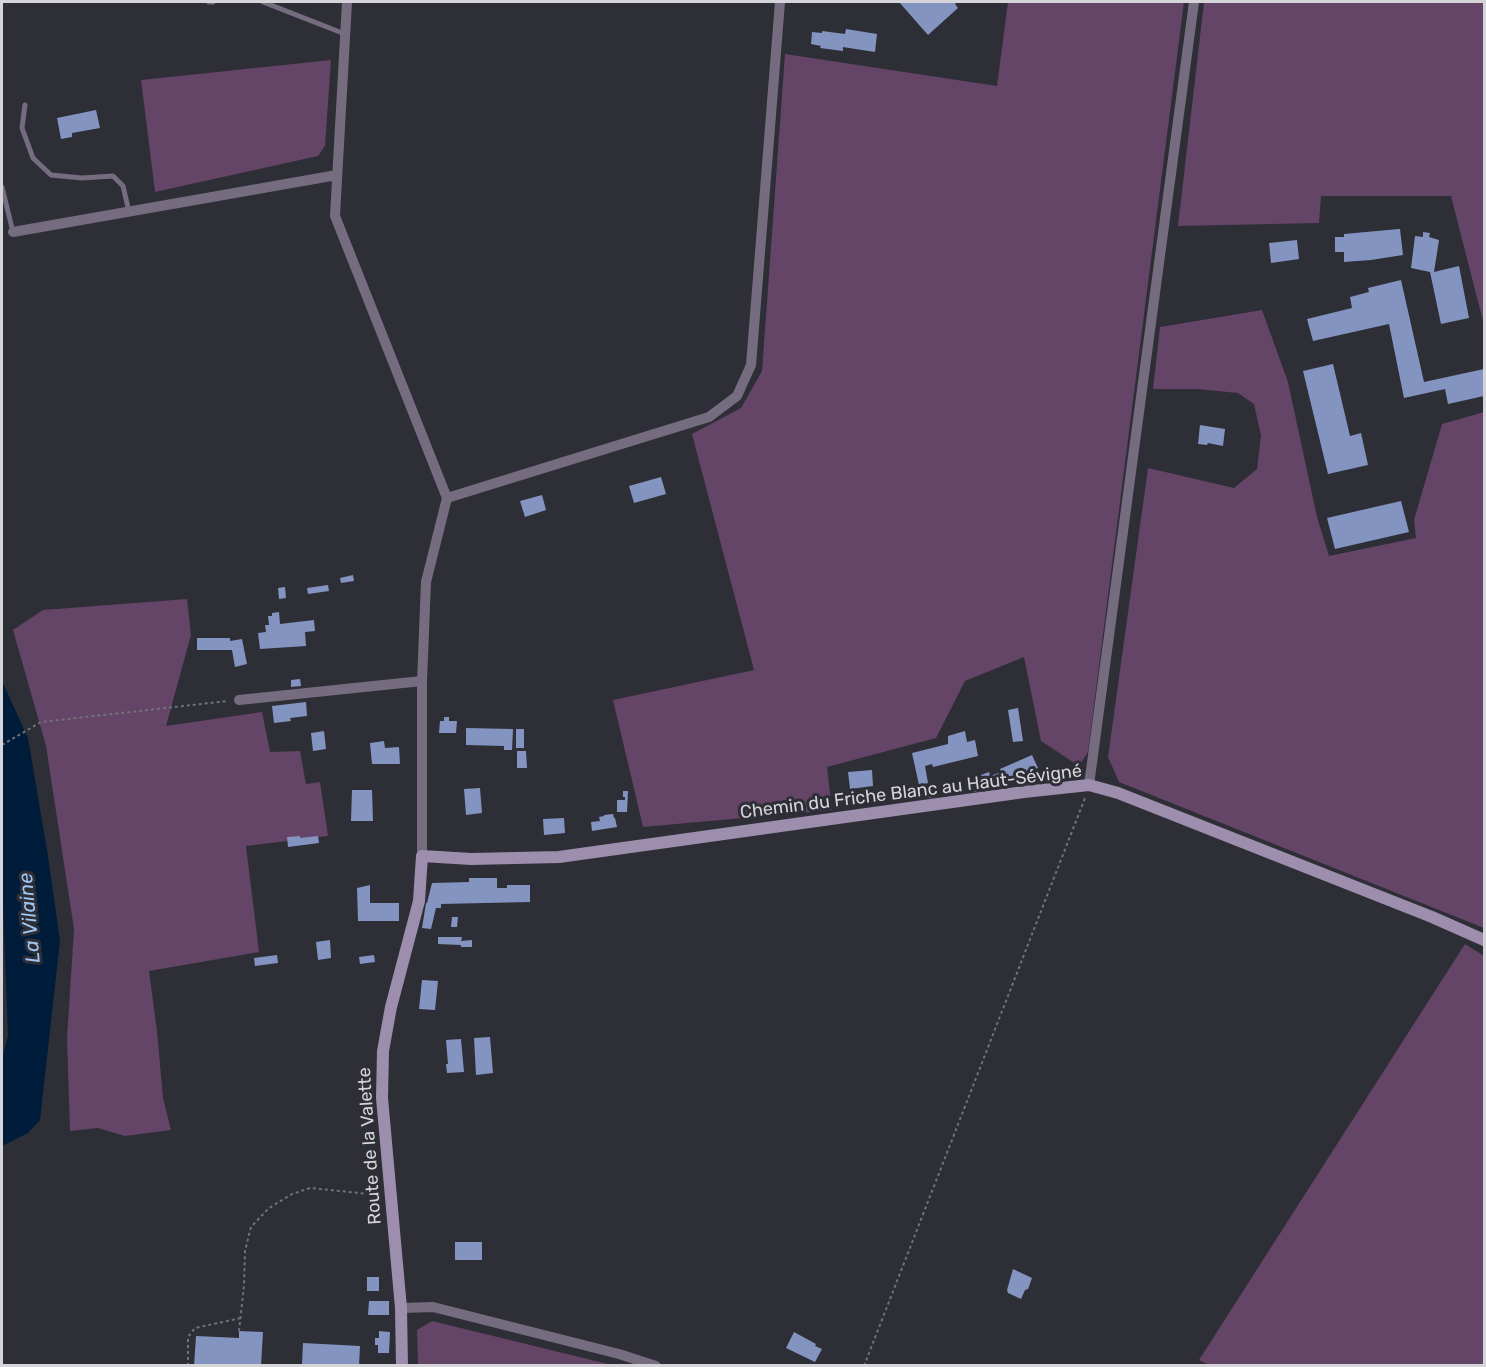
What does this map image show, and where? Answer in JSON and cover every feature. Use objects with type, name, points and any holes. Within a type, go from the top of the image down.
[{"type":"street","points":[[347,2],[335,216],[447,498],[426,582],[422,681],[422,856]]},
{"type":"street","points":[[447,498],[709,417],[737,396],[751,365],[780,2]]},
{"type":"street","points":[[1089,785],[1194,2]]},
{"type":"street","points":[[13,232],[338,175]]},
{"type":"street","points":[[239,700],[422,681]]},
{"type":"street","name":"Chemin du Friche Blanc au Haut-Sévigné","points":[[422,856],[471,859],[559,857],[1024,792],[1089,785],[1129,798],[1485,940]]},
{"type":"street","name":"Route de la Valette","points":[[402,1365],[401,1308],[382,1098],[383,1051],[391,1007],[419,901],[422,856]]},
{"type":"street","points":[[401,1308],[433,1307],[656,1365]]},
{"type":"lane","points":[[263,2],[345,34]]},
{"type":"lane","points":[[26,105],[22,128],[33,158],[51,175],[82,178],[113,176],[123,186],[129,212]]},
{"type":"lane","points":[[2,187],[13,232]]},
{"type":"path","points":[[2,745],[41,722],[239,700]]},
{"type":"path","points":[[864,1365],[1089,785]]},
{"type":"path","points":[[239,1331],[245,1251],[251,1227],[269,1208],[292,1194],[310,1188],[391,1196]]},
{"type":"path","points":[[188,1365],[188,1337],[195,1328],[241,1318]]},
{"type":"shaded area","points":[[1008,2],[1184,2],[1088,752],[1079,766],[1041,741],[1024,657],[965,681],[936,738],[827,767],[832,810],[643,827],[613,700],[754,670],[692,434],[741,408],[762,371],[785,54],[997,86]]},
{"type":"shaded area","points":[[1204,2],[1484,2],[1484,325],[1451,196],[1321,196],[1319,223],[1178,226]]},
{"type":"shaded area","points":[[331,60],[325,146],[318,156],[155,192],[141,80]]},
{"type":"shaded area","points":[[1262,310],[1288,382],[1317,517],[1329,556],[1416,538],[1414,520],[1442,424],[1484,412],[1484,928],[1119,782],[1108,757],[1148,468],[1234,488],[1257,469],[1261,436],[1254,404],[1238,393],[1196,389],[1153,389],[1160,327]]},
{"type":"shaded area","points":[[187,599],[191,635],[166,726],[262,712],[270,752],[300,751],[306,784],[320,782],[328,836],[246,846],[259,952],[149,971],[163,1098],[171,1130],[125,1136],[98,1128],[70,1131],[67,1038],[74,929],[46,746],[13,630],[43,610]]},
{"type":"shaded area","points":[[1465,944],[1484,956],[1484,1365],[1212,1366],[1199,1360]]},
{"type":"shaded area","points":[[432,1321],[612,1365],[418,1365],[417,1330]]},
{"type":"water","name":"La Vilaine","points":[[2,681],[28,738],[60,941],[40,1120],[28,1133],[2,1146],[2,1058],[8,1036],[2,880]]},
{"type":"building","points":[[899,2],[957,2],[955,4],[958,8],[928,35]]},
{"type":"building","points":[[846,29],[877,34],[875,52],[843,47],[843,51],[820,48],[821,46],[811,44],[812,32],[845,34]]},
{"type":"building","points":[[96,110],[100,128],[72,133],[72,137],[61,139],[57,118]]},
{"type":"building","points":[[1400,229],[1403,255],[1344,262],[1344,252],[1335,252],[1335,237],[1344,237],[1344,234]]},
{"type":"building","points":[[1423,232],[1430,233],[1429,237],[1439,240],[1434,272],[1459,266],[1469,318],[1441,324],[1430,272],[1411,268],[1415,236],[1423,237]]},
{"type":"building","points":[[1297,240],[1299,259],[1271,263],[1269,243]]},
{"type":"building","points":[[1401,280],[1424,382],[1484,369],[1484,396],[1448,404],[1445,389],[1404,398],[1389,324],[1313,341],[1307,319],[1352,308],[1350,297],[1369,292],[1368,288]]},
{"type":"building","points":[[1333,364],[1350,436],[1361,433],[1368,465],[1328,474],[1303,371]]},
{"type":"building","points":[[1200,425],[1225,429],[1223,446],[1198,444]]},
{"type":"building","points":[[661,477],[666,494],[634,503],[629,486]]},
{"type":"building","points":[[542,495],[546,510],[525,517],[520,501]]},
{"type":"building","points":[[1401,501],[1409,532],[1335,549],[1327,518]]},
{"type":"building","points":[[353,575],[354,581],[341,583],[340,578]]},
{"type":"building","points":[[328,585],[329,591],[308,594],[307,588]]},
{"type":"building","points":[[285,587],[286,598],[279,599],[278,588]]},
{"type":"building","points":[[279,612],[280,624],[314,620],[315,631],[305,632],[306,646],[260,649],[258,633],[266,632],[265,625],[269,625],[268,616]]},
{"type":"building","points":[[197,638],[230,638],[230,641],[242,639],[247,664],[235,667],[232,650],[197,650]]},
{"type":"building","points":[[300,679],[301,686],[291,687],[291,680]]},
{"type":"building","points":[[306,702],[307,716],[274,723],[272,706]]},
{"type":"building","points":[[1018,708],[1023,741],[1013,742],[1008,710]]},
{"type":"building","points":[[444,717],[449,717],[449,721],[457,721],[456,733],[439,733],[440,721],[444,721]]},
{"type":"building","points":[[466,728],[513,729],[512,750],[504,750],[504,746],[466,745]]},
{"type":"building","points":[[516,729],[524,729],[524,748],[516,748]]},
{"type":"building","points":[[324,731],[326,749],[313,751],[311,733]]},
{"type":"building","points":[[965,731],[967,742],[975,740],[978,756],[933,767],[932,764],[925,766],[928,783],[919,785],[912,753],[948,744],[948,736]]},
{"type":"building","points":[[384,741],[385,748],[399,747],[400,764],[372,764],[370,743]]},
{"type":"building","points":[[517,751],[526,751],[527,768],[517,768]]},
{"type":"building","points":[[1032,755],[1038,768],[988,790],[975,792],[973,783],[983,779],[981,775],[989,772],[990,776],[1001,772],[1000,769]]},
{"type":"building","points":[[872,770],[873,786],[850,789],[848,772]]},
{"type":"building","points":[[480,788],[482,813],[466,815],[464,789]]},
{"type":"building","points":[[352,790],[372,790],[373,821],[351,821]]},
{"type":"building","points":[[936,790],[937,797],[929,798],[928,791]]},
{"type":"building","points":[[623,791],[628,791],[627,812],[617,812],[617,800],[625,800]]},
{"type":"building","points":[[613,814],[617,827],[592,831],[591,822],[600,821],[599,817],[604,815]]},
{"type":"building","points":[[564,818],[565,833],[544,835],[543,819]]},
{"type":"building","points":[[300,836],[300,838],[318,836],[319,843],[288,847],[287,837]]},
{"type":"building","points":[[469,878],[497,878],[497,888],[507,888],[507,885],[530,885],[530,902],[441,904],[441,908],[436,908],[431,929],[422,928],[432,883],[469,882]]},
{"type":"building","points":[[370,885],[370,903],[399,903],[399,921],[358,921],[357,888]]},
{"type":"building","points":[[452,917],[458,917],[457,927],[451,927]]},
{"type":"building","points":[[438,937],[462,937],[461,941],[472,940],[472,947],[438,944]]},
{"type":"building","points":[[330,940],[331,958],[318,960],[316,942]]},
{"type":"building","points":[[277,955],[278,963],[255,966],[254,958]]},
{"type":"building","points":[[374,955],[375,962],[360,964],[359,957]]},
{"type":"building","points":[[422,980],[438,981],[435,1010],[419,1009]]},
{"type":"building","points":[[490,1037],[493,1073],[476,1075],[474,1038]]},
{"type":"building","points":[[461,1039],[464,1072],[447,1073],[446,1040]]},
{"type":"building","points":[[455,1242],[482,1242],[482,1260],[455,1260]]},
{"type":"building","points":[[1013,1269],[1032,1278],[1021,1299],[1008,1293],[1007,1290]]},
{"type":"building","points":[[367,1277],[379,1277],[379,1291],[367,1291]]},
{"type":"building","points":[[369,1301],[389,1301],[389,1315],[368,1315]]},
{"type":"building","points":[[239,1331],[263,1332],[261,1366],[194,1366],[196,1336],[239,1338]]},
{"type":"building","points":[[379,1331],[390,1332],[389,1353],[378,1353],[375,1338],[379,1338]]},
{"type":"building","points":[[794,1332],[822,1349],[815,1362],[786,1348]]},
{"type":"building","points":[[303,1343],[360,1346],[359,1366],[302,1364]]}]
